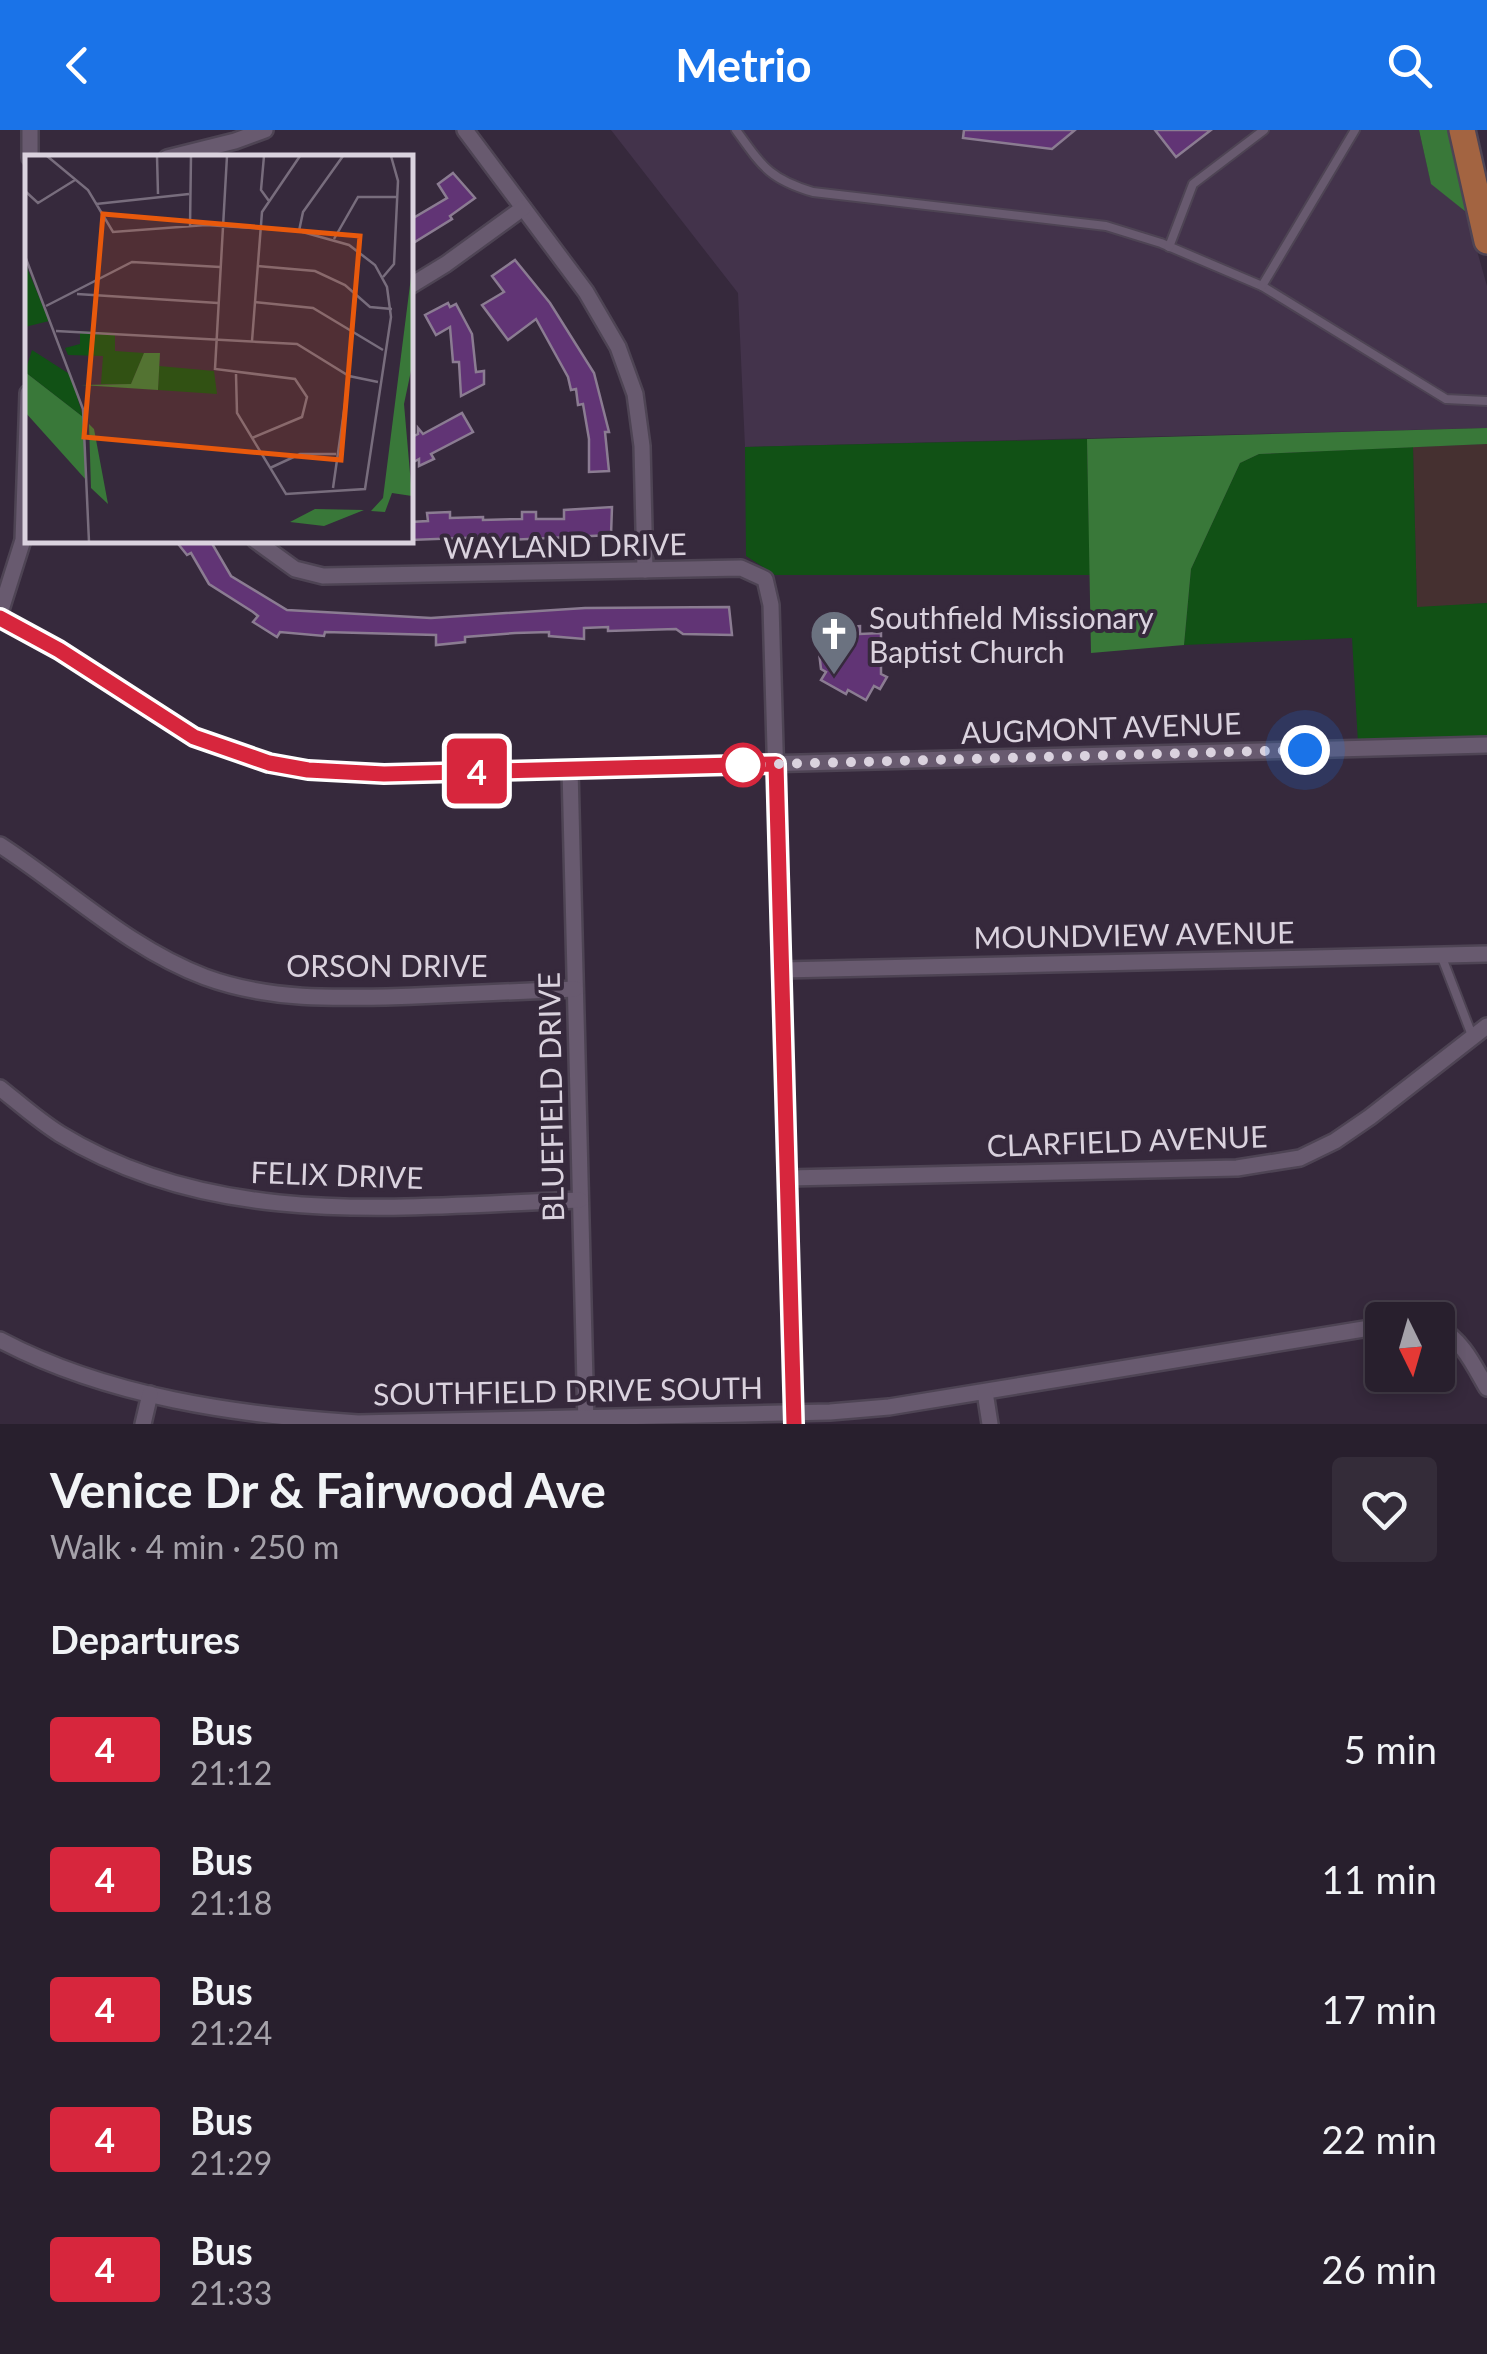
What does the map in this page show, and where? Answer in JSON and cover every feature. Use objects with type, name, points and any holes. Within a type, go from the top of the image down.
[{"type":"main road","points":[[1462,130],[1487,241]]},
{"type":"street","points":[[179,155],[265,130]]},
{"type":"street","points":[[464,130],[586,292],[611,332],[628,372],[642,446],[644,570]]},
{"type":"street","points":[[412,285],[523,208]]},
{"type":"street","points":[[0,615],[23,540],[25,481]]},
{"type":"street","name":"WAYLAND DRIVE","points":[[258,542],[295,569],[323,576],[741,568],[765,579],[772,605],[776,764]]},
{"type":"street","name":"AUGMONT AVENUE","points":[[0,615],[194,737],[269,763],[308,770],[384,774],[1487,745]]},
{"type":"street","points":[[776,764],[793,1418]]},
{"type":"street","name":"BLUEFIELD DRIVE","points":[[570,769],[586,1420]]},
{"type":"street","name":"ORSON DRIVE","points":[[0,846],[129,938],[203,976],[233,986],[284,996],[333,999],[575,989]]},
{"type":"street","name":"MOUNDVIEW AVENUE","points":[[782,970],[1487,954]]},
{"type":"street","name":"CLARFIELD AVENUE","points":[[788,1178],[1260,1166],[1300,1158],[1346,1134],[1487,1026]]},
{"type":"street","name":"FELIX DRIVE","points":[[0,1088],[62,1136],[107,1158],[151,1176],[242,1200],[333,1208],[580,1200]]},
{"type":"street","name":"SOUTHFIELD DRIVE SOUTH","points":[[0,1340],[60,1367],[150,1394],[292,1418],[358,1424],[793,1418],[986,1392],[1365,1329]]},
{"type":"street","points":[[1455,1338],[1487,1388]]},
{"type":"street","points":[[986,1392],[990,1424]]},
{"type":"street","points":[[143,1424],[150,1394]]},
{"type":"lane","points":[[736,130],[760,164],[782,183],[813,192],[1106,226],[1169,247],[1262,286],[1446,399],[1487,401]]},
{"type":"lane","points":[[1169,247],[1193,184],[1264,130]]},
{"type":"lane","points":[[1262,286],[1355,130]]},
{"type":"lane","points":[[1441,955],[1472,1038]]},
{"type":"shaded area","points":[[611,130],[1419,130],[1431,183],[1466,212],[1487,286],[1487,428],[745,447],[738,293]]},
{"type":"shaded area","points":[[1487,444],[1487,603],[1417,608],[1413,447]]},
{"type":"green space","points":[[1419,130],[1451,130],[1466,212],[1431,184]]},
{"type":"green space","points":[[1487,428],[1487,444],[1259,454],[1240,463],[1191,569],[1184,645],[1091,653],[1087,439]]},
{"type":"green space","points":[[1087,439],[1090,575],[775,575],[746,556],[745,447]]},
{"type":"green space","points":[[1413,447],[1417,607],[1487,603],[1487,739],[1358,743],[1352,638],[1184,645],[1191,569],[1240,463],[1259,454]]},
{"type":"building","points":[[964,130],[1075,130],[1052,149],[963,138]]},
{"type":"building","points":[[1155,130],[1211,130],[1176,157]]},
{"type":"building","points":[[453,173],[475,198],[450,216],[452,219],[412,244],[412,219],[447,198],[438,184]]},
{"type":"building","points":[[515,260],[550,303],[594,373],[609,432],[605,432],[609,471],[589,472],[583,404],[578,405],[576,389],[571,390],[568,377],[536,319],[508,340],[482,305],[504,292],[492,276]]},
{"type":"building","points":[[448,303],[450,307],[456,304],[472,334],[476,372],[484,371],[484,384],[461,396],[459,362],[453,362],[450,327],[436,335],[425,315]]},
{"type":"building","points":[[462,413],[473,432],[431,454],[434,459],[419,466],[419,459],[412,463],[412,437],[418,434],[418,428],[423,434]]},
{"type":"building","points":[[612,507],[611,535],[412,540],[412,522],[428,521],[427,513],[450,512],[450,518],[483,520],[522,519],[522,512],[536,512],[536,519],[564,519],[564,510]]},
{"type":"building","points":[[211,542],[231,576],[287,610],[431,618],[585,608],[729,607],[732,635],[683,634],[676,629],[608,631],[608,627],[584,628],[584,639],[549,636],[549,632],[515,633],[465,637],[465,642],[436,645],[436,635],[325,632],[324,636],[280,632],[277,637],[253,622],[258,616],[253,612],[209,584],[191,553],[187,555],[179,545]]},
{"type":"building","points":[[860,626],[860,634],[881,633],[881,674],[887,677],[880,689],[874,686],[866,700],[821,680],[826,672],[821,669],[818,644],[820,635],[847,634],[848,627]]},
{"type":"bus line","name":"4","points":[[0,618],[59,650],[194,737],[269,763],[308,770],[384,774],[776,764],[794,1424]]},
{"type":"place","name":"Southfield Missionary Baptist Church","points":[[834,676]]},
{"type":"route","points":[[743,765],[1305,750]]}]
